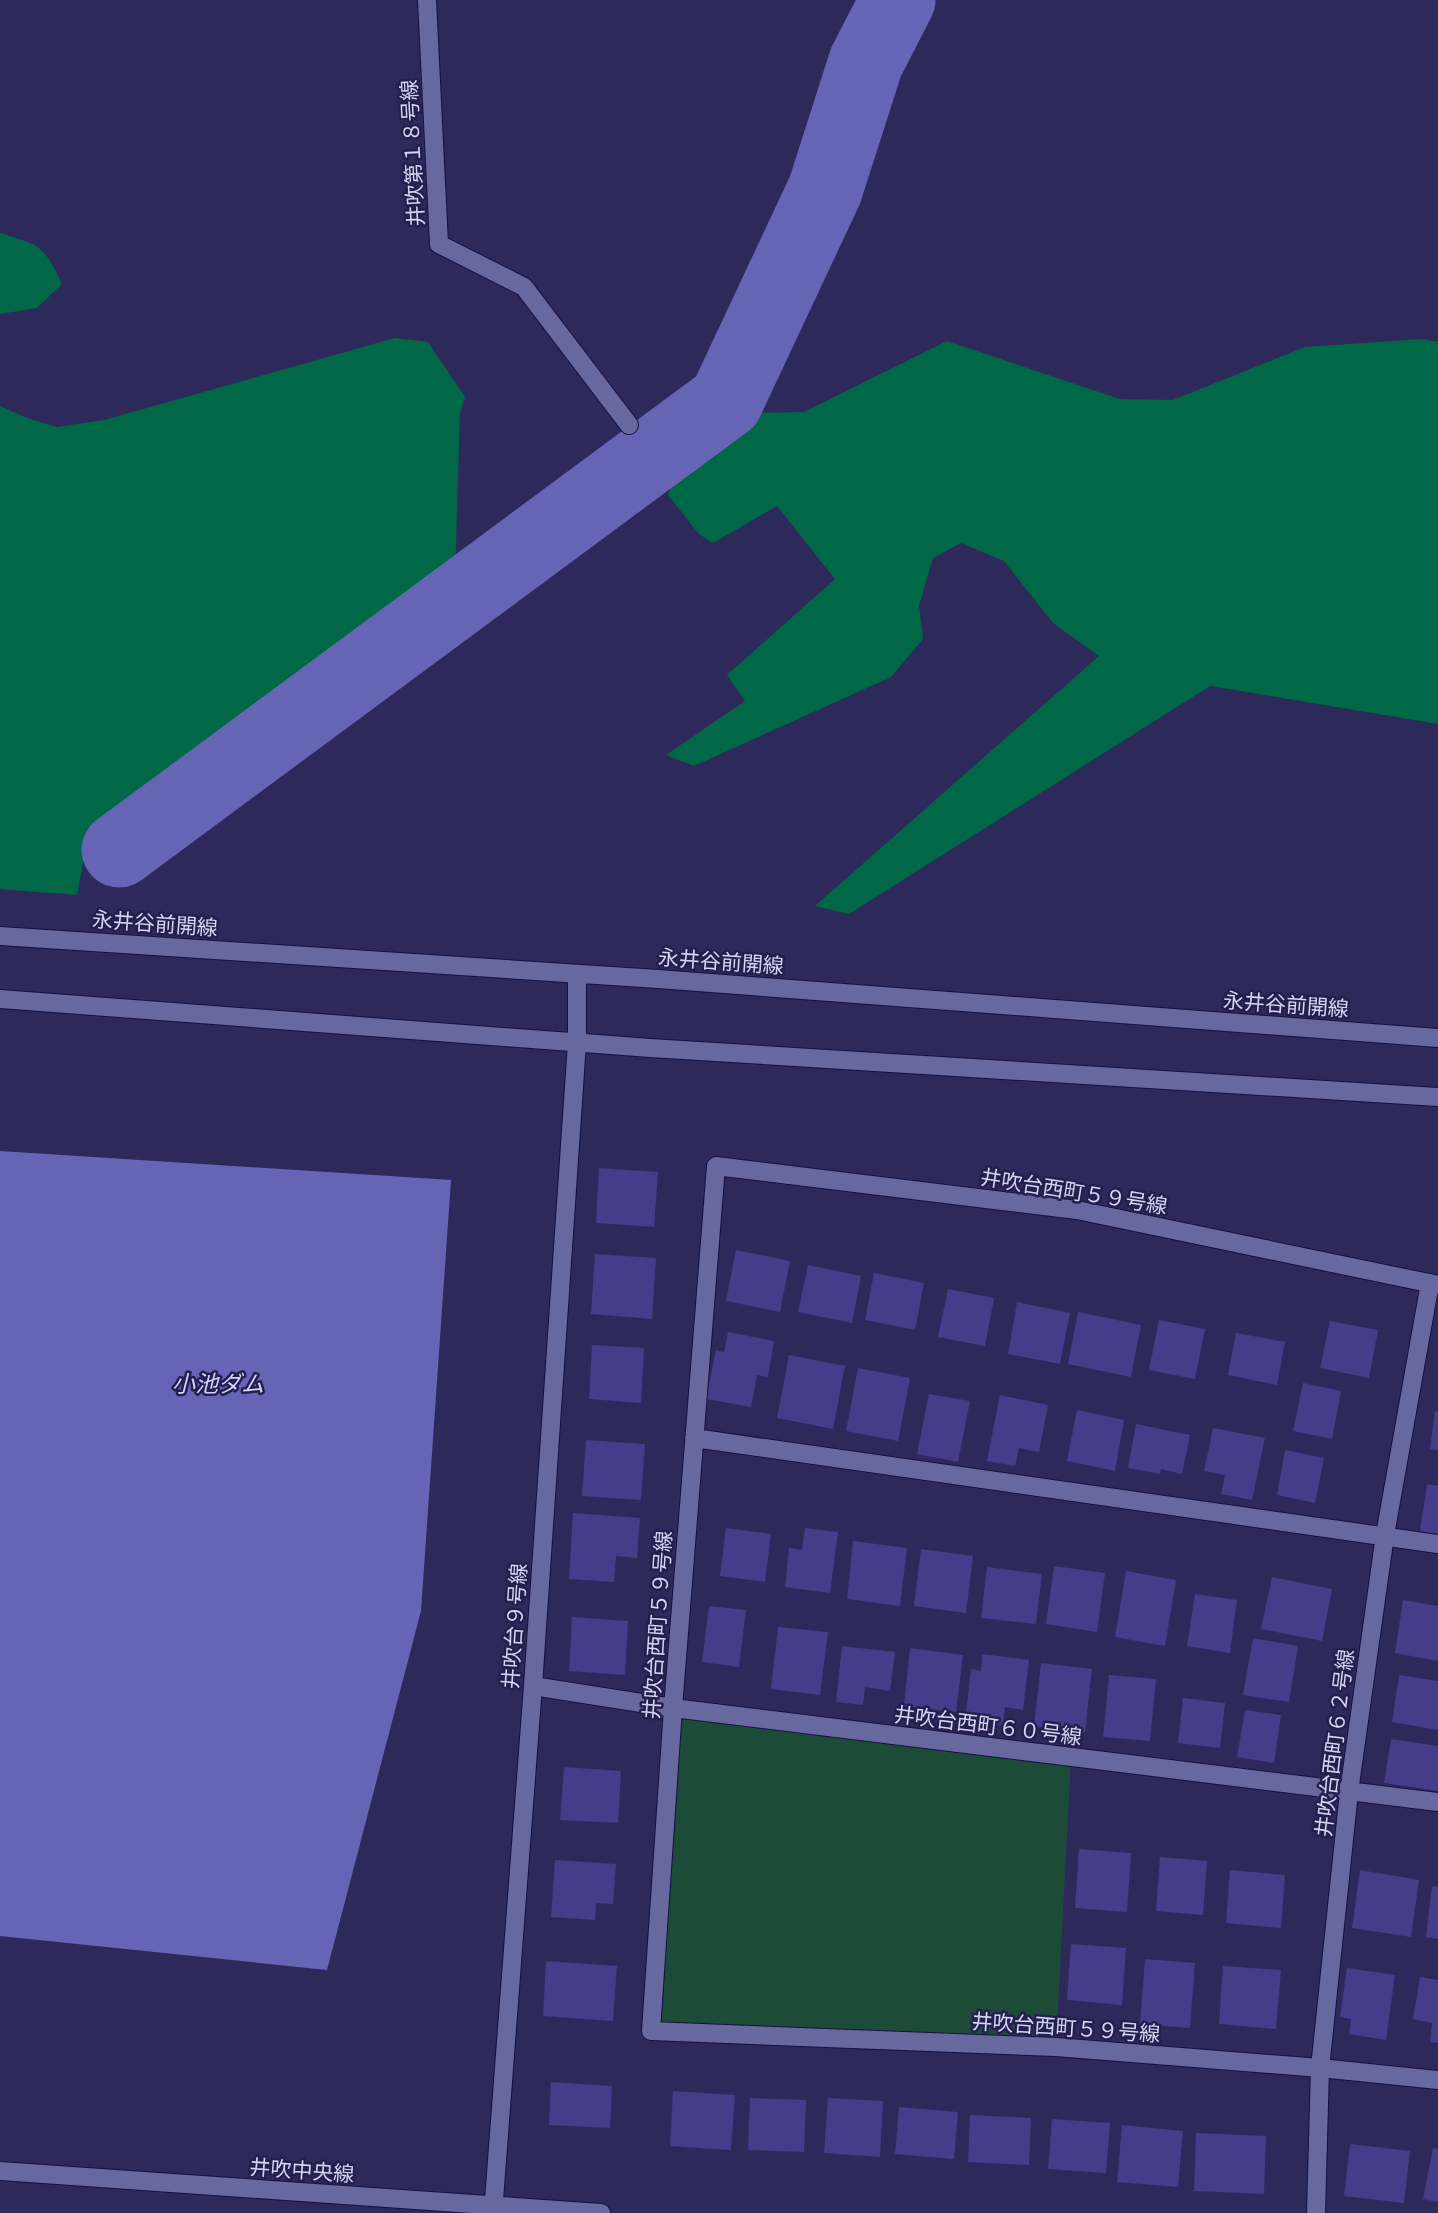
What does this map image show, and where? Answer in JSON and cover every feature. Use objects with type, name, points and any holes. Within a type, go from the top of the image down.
[{"type":"street","name":"井吹第１８号線","points":[[427,0],[439,244],[524,287],[629,425]]},
{"type":"street","name":"永井谷前開線","points":[[0,936],[577,974],[1438,1038]]},
{"type":"street","name":"井吹台９号線","points":[[494,2210],[577,1042],[577,974]]},
{"type":"street","points":[[0,999],[577,1042],[1438,1097]]},
{"type":"street","name":"井吹台西町５９号線","points":[[1434,1284],[1077,1210],[716,1166],[673,1708],[651,2031],[1056,2047],[1438,2080]]},
{"type":"street","name":"井吹台西町６２号線","points":[[1316,2213],[1320,2068],[1349,1792],[1385,1535],[1434,1284]]},
{"type":"street","points":[[694,1438],[1438,1544]]},
{"type":"street","name":"井吹台西町６０号線","points":[[533,1686],[673,1708],[1438,1802]]},
{"type":"street","name":"井吹中央線","points":[[0,2171],[494,2210],[601,2213]]},
{"type":"green space","points":[[0,233],[39,248],[56,271],[62,284],[37,308],[0,314]]},
{"type":"green space","points":[[395,338],[428,342],[465,397],[460,413],[455,578],[86,848],[77,895],[0,889],[0,406],[57,427],[104,420]]},
{"type":"green space","points":[[1422,339],[1438,342],[1438,724],[1210,686],[849,914],[815,906],[1099,656],[1053,623],[1004,561],[961,543],[933,558],[919,606],[923,639],[891,677],[694,766],[666,755],[745,701],[727,675],[835,579],[777,506],[713,543],[699,534],[668,495],[680,467],[740,413],[804,412],[947,341],[1120,399],[1173,400],[1305,347]]},
{"type":"green space","points":[[673,1708],[1071,1758],[1056,2047],[651,2031]]},
{"type":"water","name":"小池ダム","points":[[0,1151],[451,1180],[421,1611],[327,1970],[0,1936]]},
{"type":"building","points":[[599,1168],[658,1172],[654,1227],[596,1223]]},
{"type":"building","points":[[736,1250],[790,1261],[780,1312],[726,1301]]},
{"type":"building","points":[[595,1254],[656,1258],[652,1319],[591,1314]]},
{"type":"building","points":[[808,1265],[861,1276],[852,1323],[798,1312]]},
{"type":"building","points":[[874,1273],[924,1283],[915,1330],[865,1320]]},
{"type":"building","points":[[948,1289],[994,1298],[985,1346],[938,1337]]},
{"type":"building","points":[[1017,1302],[1070,1313],[1060,1364],[1008,1354]]},
{"type":"building","points":[[1078,1312],[1141,1325],[1131,1377],[1068,1364]]},
{"type":"building","points":[[1159,1320],[1205,1329],[1195,1379],[1149,1370]]},
{"type":"building","points":[[1330,1321],[1378,1330],[1369,1378],[1320,1368]]},
{"type":"building","points":[[728,1332],[774,1341],[768,1377],[757,1375],[751,1407],[706,1399],[716,1350],[724,1352]]},
{"type":"building","points":[[1236,1333],[1285,1342],[1277,1385],[1228,1375]]},
{"type":"building","points":[[592,1345],[644,1348],[641,1403],[589,1399]]},
{"type":"building","points":[[789,1355],[845,1366],[833,1429],[777,1418]]},
{"type":"building","points":[[858,1368],[910,1378],[898,1441],[846,1431]]},
{"type":"building","points":[[1303,1383],[1341,1391],[1332,1439],[1293,1431]]},
{"type":"building","points":[[929,1394],[970,1401],[958,1462],[917,1454]]},
{"type":"building","points":[[1000,1395],[1048,1405],[1039,1452],[1019,1448],[1015,1466],[987,1461]]},
{"type":"building","points":[[1077,1410],[1124,1420],[1115,1471],[1067,1461]]},
{"type":"building","points":[[1435,1411],[1438,1412],[1438,1450],[1430,1449]]},
{"type":"building","points":[[1136,1424],[1190,1435],[1182,1474],[1161,1469],[1160,1474],[1128,1468]]},
{"type":"building","points":[[1213,1428],[1265,1438],[1252,1500],[1221,1494],[1225,1475],[1204,1471]]},
{"type":"building","points":[[586,1440],[645,1444],[641,1500],[582,1496]]},
{"type":"building","points":[[1285,1450],[1324,1458],[1315,1503],[1277,1495]]},
{"type":"building","points":[[1427,1484],[1438,1486],[1438,1534],[1420,1531]]},
{"type":"building","points":[[573,1513],[640,1518],[637,1558],[616,1556],[614,1582],[569,1579]]},
{"type":"building","points":[[726,1528],[771,1534],[765,1582],[720,1576]]},
{"type":"building","points":[[805,1528],[838,1532],[830,1593],[785,1587],[789,1548],[802,1550]]},
{"type":"building","points":[[853,1541],[907,1548],[900,1606],[847,1599]]},
{"type":"building","points":[[921,1549],[973,1556],[966,1613],[914,1606]]},
{"type":"building","points":[[1054,1566],[1105,1573],[1097,1632],[1046,1624]]},
{"type":"building","points":[[987,1567],[1042,1574],[1036,1624],[981,1618]]},
{"type":"building","points":[[1126,1571],[1176,1580],[1165,1646],[1115,1637]]},
{"type":"building","points":[[1272,1577],[1332,1589],[1322,1641],[1261,1629]]},
{"type":"building","points":[[1195,1594],[1237,1600],[1230,1653],[1187,1646]]},
{"type":"building","points":[[1403,1600],[1438,1606],[1438,1661],[1395,1653]]},
{"type":"building","points":[[709,1606],[746,1610],[739,1667],[702,1662]]},
{"type":"building","points":[[572,1617],[628,1621],[625,1675],[569,1671]]},
{"type":"building","points":[[778,1627],[828,1632],[820,1695],[771,1689]]},
{"type":"building","points":[[1253,1638],[1298,1646],[1289,1702],[1243,1695]]},
{"type":"building","points":[[842,1646],[895,1652],[890,1691],[865,1687],[863,1705],[836,1702]]},
{"type":"building","points":[[910,1648],[963,1655],[956,1712],[904,1706]]},
{"type":"building","points":[[982,1654],[1029,1660],[1023,1710],[1005,1707],[1003,1725],[965,1721],[971,1669],[981,1671]]},
{"type":"building","points":[[1041,1663],[1092,1669],[1085,1732],[1034,1726]]},
{"type":"building","points":[[1109,1675],[1156,1679],[1150,1741],[1103,1737]]},
{"type":"building","points":[[1399,1675],[1438,1681],[1438,1730],[1392,1722]]},
{"type":"building","points":[[1183,1698],[1225,1703],[1220,1748],[1178,1743]]},
{"type":"building","points":[[1245,1710],[1281,1715],[1274,1763],[1237,1757]]},
{"type":"building","points":[[1391,1739],[1438,1746],[1438,1791],[1384,1783]]},
{"type":"building","points":[[564,1767],[621,1771],[618,1823],[560,1820]]},
{"type":"building","points":[[1079,1849],[1131,1853],[1127,1912],[1075,1908]]},
{"type":"building","points":[[1160,1857],[1207,1861],[1203,1915],[1156,1911]]},
{"type":"building","points":[[555,1860],[616,1864],[613,1904],[596,1903],[595,1920],[551,1917]]},
{"type":"building","points":[[1230,1870],[1285,1875],[1281,1928],[1226,1923]]},
{"type":"building","points":[[1360,1870],[1419,1880],[1411,1937],[1352,1928]]},
{"type":"building","points":[[1432,1886],[1438,1887],[1438,1939],[1426,1937]]},
{"type":"building","points":[[1071,1944],[1126,1948],[1122,2005],[1067,2000]]},
{"type":"building","points":[[1145,1959],[1195,1963],[1190,2028],[1140,2024]]},
{"type":"building","points":[[546,1961],[617,1966],[613,2021],[543,2016]]},
{"type":"building","points":[[1223,1966],[1281,1970],[1276,2029],[1219,2024]]},
{"type":"building","points":[[1347,1968],[1395,1975],[1386,2040],[1349,2034],[1351,2019],[1340,2017]]},
{"type":"building","points":[[1420,1977],[1438,1980],[1438,2043],[1430,2042],[1432,2023],[1413,2019]]},
{"type":"building","points":[[551,2082],[612,2086],[610,2128],[549,2125]]},
{"type":"building","points":[[673,2091],[735,2095],[731,2150],[670,2146]]},
{"type":"building","points":[[750,2098],[806,2100],[804,2152],[748,2150]]},
{"type":"building","points":[[828,2098],[883,2101],[880,2157],[824,2153]]},
{"type":"building","points":[[899,2107],[958,2112],[954,2159],[895,2154]]},
{"type":"building","points":[[970,2115],[1031,2118],[1029,2165],[968,2162]]},
{"type":"building","points":[[1052,2119],[1110,2123],[1106,2173],[1048,2169]]},
{"type":"building","points":[[1122,2125],[1183,2131],[1178,2187],[1117,2182]]},
{"type":"building","points":[[1196,2133],[1266,2136],[1264,2194],[1194,2191]]},
{"type":"building","points":[[1350,2144],[1410,2151],[1404,2203],[1344,2196]]},
{"type":"building","points":[[1433,2148],[1438,2149],[1438,2202],[1423,2199]]},
{"type":"waterway","points":[[119,850],[726,401],[825,190],[866,62],[898,0]]}]
